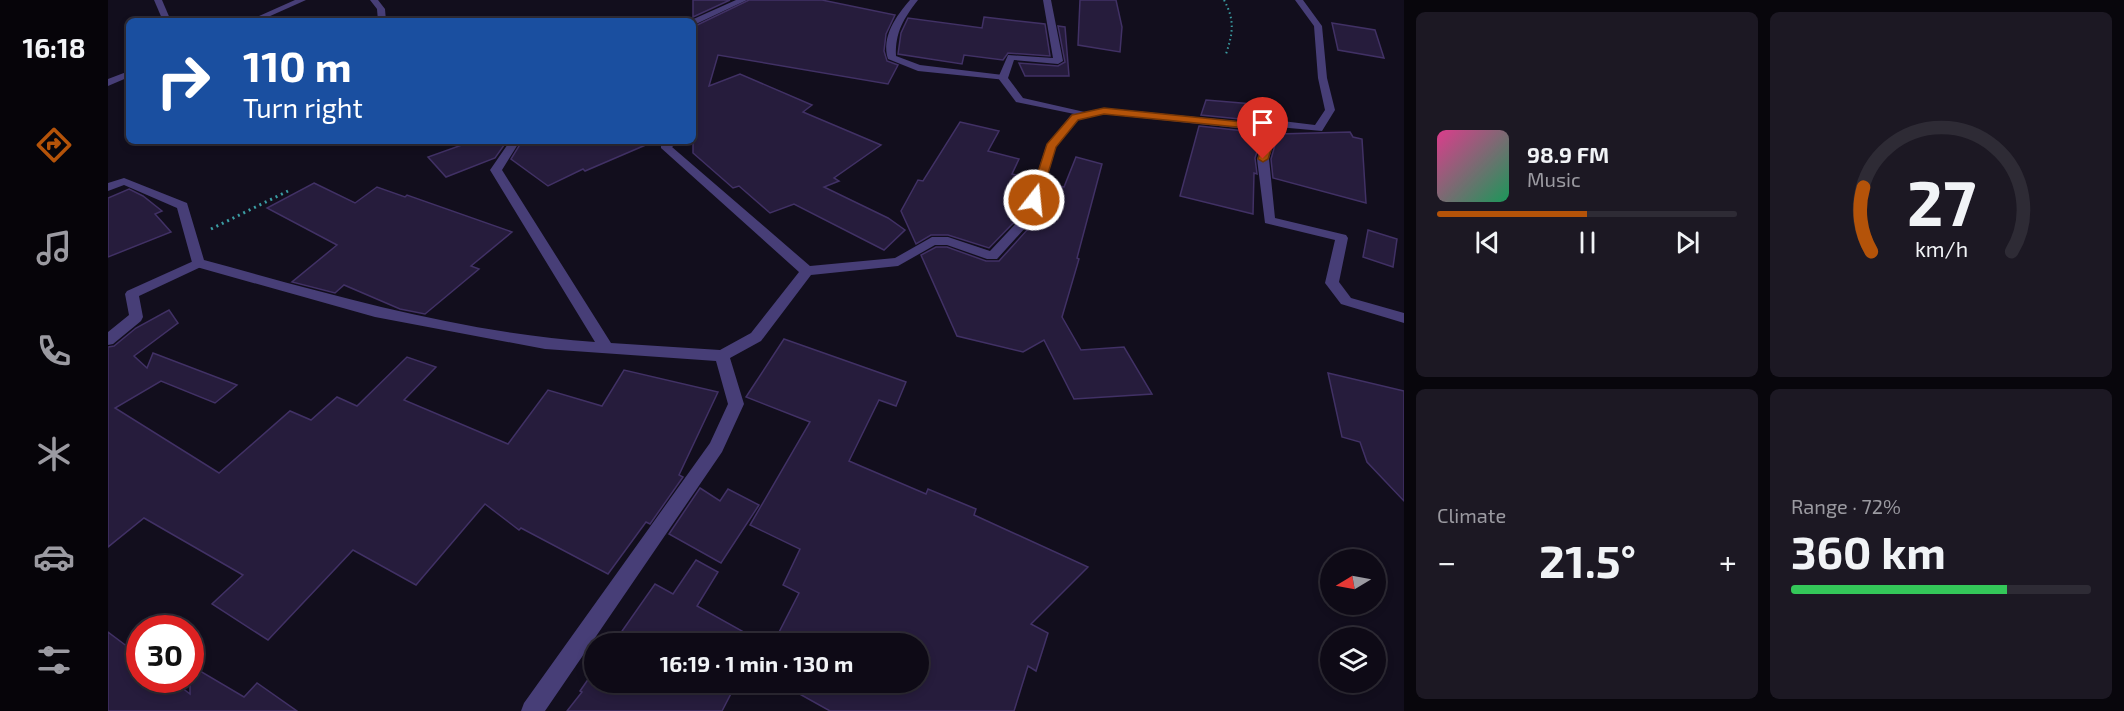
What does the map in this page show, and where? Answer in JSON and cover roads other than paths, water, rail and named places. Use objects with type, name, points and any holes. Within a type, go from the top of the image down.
[{"type":"street","points":[[158,0],[166,18]]},
{"type":"street","points":[[259,18],[302,0]]},
{"type":"street","points":[[374,0],[381,9],[382,18]]},
{"type":"street","points":[[696,21],[743,0]]},
{"type":"street","points":[[914,0],[895,24],[890,45],[891,57],[918,68],[1003,78],[1020,100],[1085,115]]},
{"type":"street","points":[[1003,78],[1011,57],[1058,61],[1047,0]]},
{"type":"street","points":[[1299,0],[1317,21],[1322,41],[1322,74],[1330,110],[1318,129],[1274,123],[1263,159],[1269,220],[1342,238],[1332,283],[1346,301],[1404,318]]},
{"type":"street","points":[[108,83],[126,75]]},
{"type":"street","points":[[108,340],[136,317],[132,294],[198,263],[375,312],[545,344],[722,356],[756,337],[807,271],[898,262],[932,241],[948,241],[992,256],[1030,216],[1051,146],[1075,117],[1104,111],[1273,128]]},
{"type":"street","points":[[513,144],[496,170],[606,348]]},
{"type":"street","points":[[669,144],[665,146],[807,271]]},
{"type":"street","points":[[108,187],[124,181],[183,206],[198,263]]},
{"type":"street","points":[[532,711],[716,447],[736,404],[722,356]]}]
